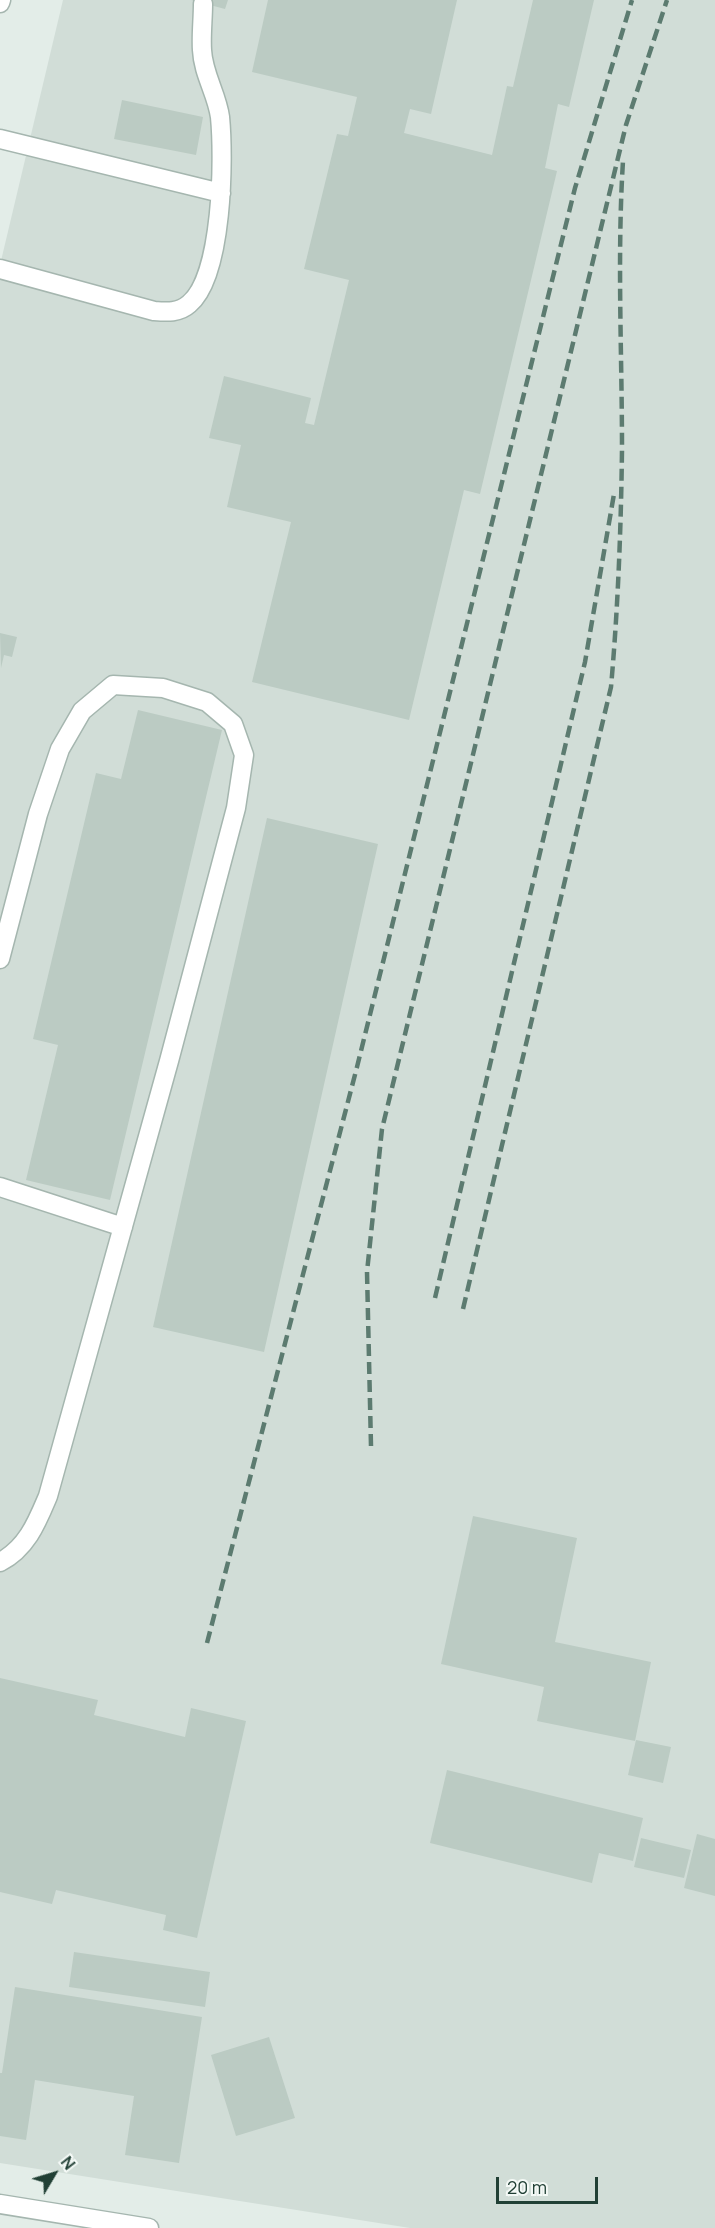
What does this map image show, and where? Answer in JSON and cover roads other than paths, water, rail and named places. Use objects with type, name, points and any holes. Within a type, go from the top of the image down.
[{"type":"street","points":[[0,269],[154,311],[174,312],[189,305],[199,293],[214,248],[221,193],[220,116],[205,72],[202,51],[203,4]]},
{"type":"street","points":[[0,139],[221,193]]},
{"type":"street","points":[[0,959],[38,813],[60,748],[82,711],[113,686],[163,688],[207,702],[233,724],[244,755],[236,808],[123,1227],[48,1496],[32,1534],[11,1556],[0,1562]]},
{"type":"street","points":[[0,1187],[123,1227]]},
{"type":"street","points":[[0,2204],[149,2228]]},
{"type":"railway","points":[[207,1643],[357,1067],[575,188],[632,0]]},
{"type":"railway","points":[[371,1446],[367,1272],[382,1129],[626,125],[667,0]]},
{"type":"railway","points":[[463,1309],[611,687],[622,479],[620,269],[623,161]]},
{"type":"railway","points":[[435,1298],[585,662],[614,494]]}]
